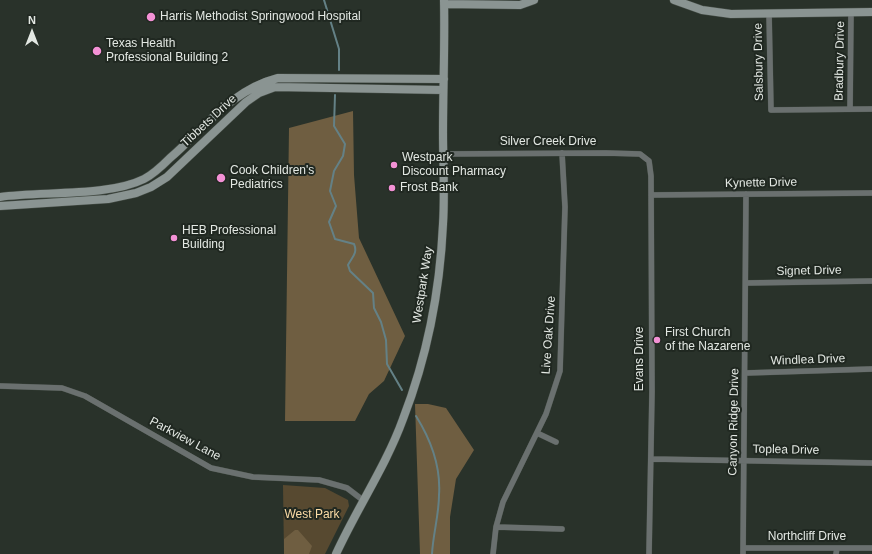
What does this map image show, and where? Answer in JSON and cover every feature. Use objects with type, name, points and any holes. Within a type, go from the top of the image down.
[{"type":"street","points":[[444,2],[520,5],[534,0]]},
{"type":"street","points":[[674,0],[702,10],[731,14],[872,12]]},
{"type":"street","name":"Westpark Way","points":[[336,554],[349,525],[381,469],[404,418],[412,395],[434,307],[440,261],[444,196],[444,2]]},
{"type":"street","name":"Salsbury Drive","points":[[769,13],[771,110],[850,109]]},
{"type":"street","name":"Bradbury Drive","points":[[850,109],[851,13]]},
{"type":"street","name":"Tibbets Drive","points":[[0,196],[99,190],[136,182],[154,172],[166,162],[228,104],[248,88],[278,78],[293,82],[443,90]]},
{"type":"street","name":"Tibbets Drive","points":[[0,206],[108,199],[136,193],[151,187],[174,170],[236,112],[259,93],[275,87],[293,82],[444,79]]},
{"type":"street","points":[[228,104],[236,112]]},
{"type":"street","points":[[850,109],[872,109]]},
{"type":"street","name":"Live Oak Drive","points":[[493,554],[496,527],[503,502],[546,414],[560,372],[565,207],[562,153]]},
{"type":"street","name":"Silver Creek Drive","points":[[443,154],[640,154],[644,156],[649,163]]},
{"type":"street","points":[[166,162],[174,170]]},
{"type":"street","name":"Evans Drive","points":[[649,163],[651,459],[649,554]]},
{"type":"street","points":[[136,182],[136,193]]},
{"type":"street","points":[[47,193],[47,203]]},
{"type":"street","name":"Kynette Drive","points":[[650,195],[872,193]]},
{"type":"street","name":"Canyon Ridge Drive","points":[[743,551],[746,373],[746,194]]},
{"type":"street","name":"Signet Drive","points":[[746,283],[872,282]]},
{"type":"street","name":"Windlea Drive","points":[[746,373],[872,369]]},
{"type":"street","name":"Parkview Lane","points":[[0,386],[62,388],[85,396],[211,468],[253,477],[319,480],[347,488],[364,501]]},
{"type":"street","points":[[537,432],[556,442]]},
{"type":"street","name":"Toplea Drive","points":[[651,459],[872,462]]},
{"type":"street","points":[[496,527],[562,529]]},
{"type":"street","name":"Northcliff Drive","points":[[743,551],[836,551],[872,548]]},
{"type":"green space","name":"West Park","points":[[283,485],[325,488],[348,500],[349,506],[325,554],[284,554]]},
{"type":"shaded area","points":[[353,111],[354,175],[359,238],[405,336],[384,381],[369,394],[355,421],[285,421],[289,128]]},
{"type":"shaded area","points":[[415,404],[428,404],[446,408],[474,450],[456,479],[450,517],[450,554],[420,554]]},
{"type":"shaded area","points":[[295,530],[298,530],[312,546],[309,554],[284,554],[284,539]]},
{"type":"waterway","points":[[324,0],[339,49],[339,70]]},
{"type":"waterway","points":[[335,95],[334,126],[345,144],[343,156],[334,171],[330,191],[336,206],[329,222],[335,239],[354,244],[355,252],[348,265],[350,271],[373,293],[374,308],[381,322],[386,340],[387,364],[402,390]]},
{"type":"waterway","points":[[416,416],[426,434],[437,464],[439,502],[432,554]]},
{"type":"place","name":"Harris Methodist Springwood Hospital","points":[[151,17]]},
{"type":"place","name":"Texas Health Professional Building 2","points":[[97,51]]},
{"type":"place","name":"Westpark Discount Pharmacy","points":[[394,165]]},
{"type":"place","name":"Cook Children's Pediatrics","points":[[221,178]]},
{"type":"place","name":"Frost Bank","points":[[392,188]]},
{"type":"place","name":"HEB Professional Building","points":[[174,238]]},
{"type":"place","name":"First Church of the Nazarene","points":[[657,340]]}]
